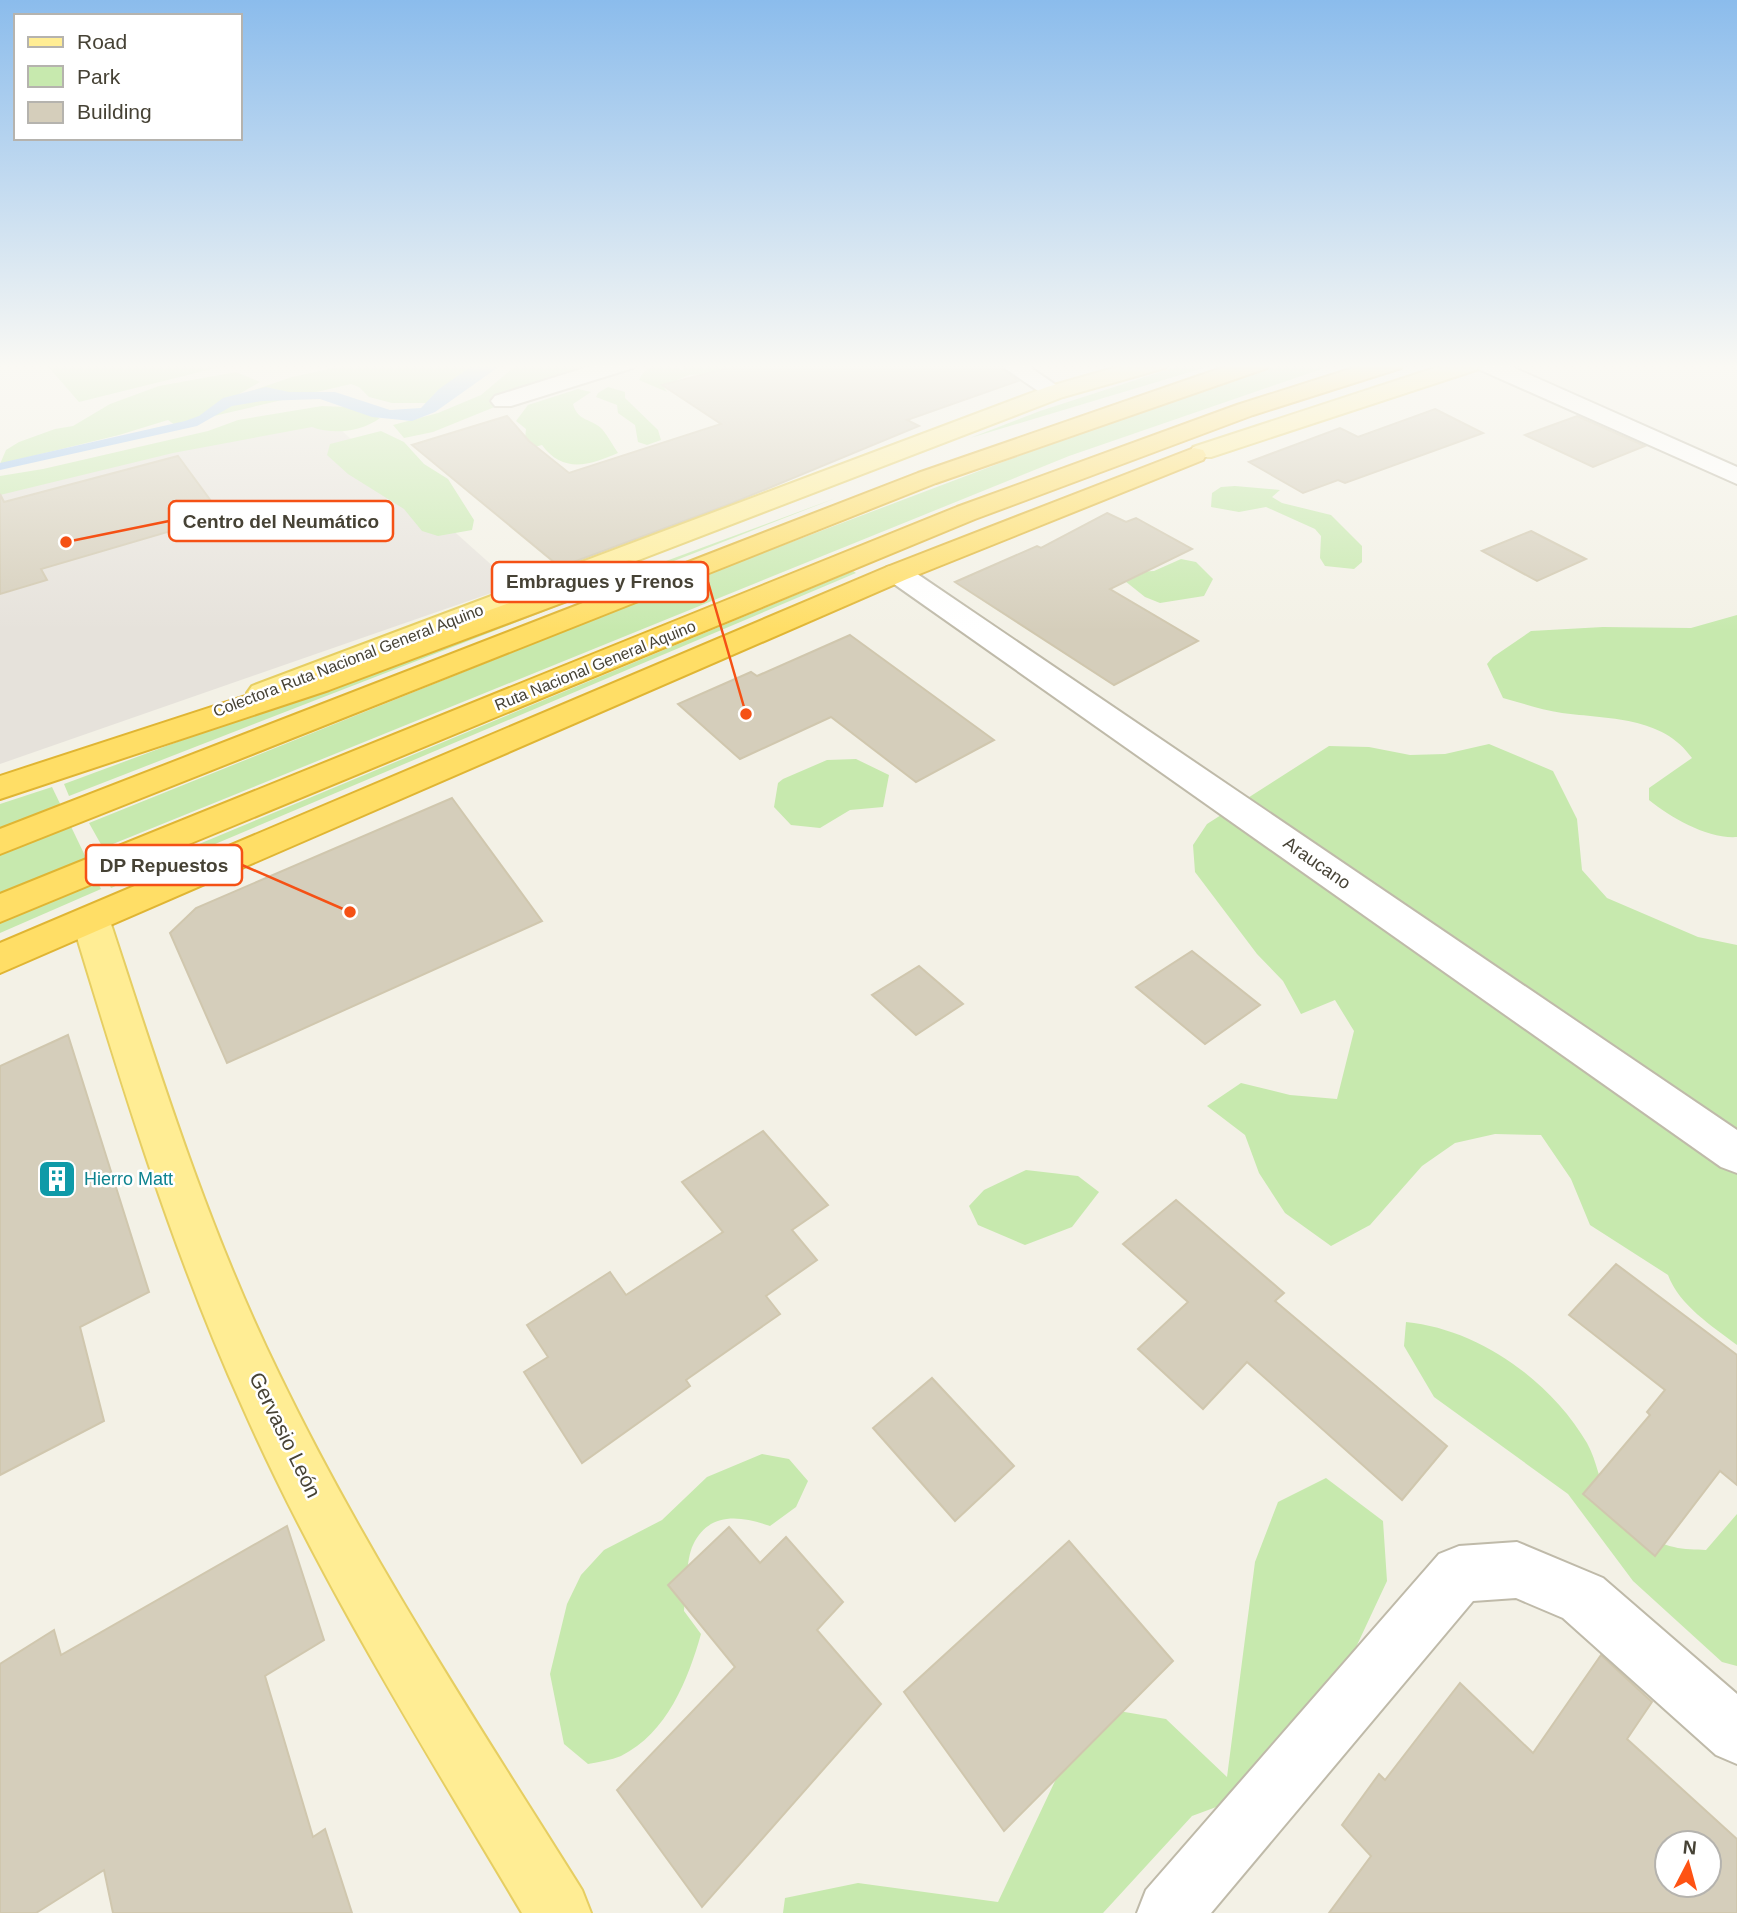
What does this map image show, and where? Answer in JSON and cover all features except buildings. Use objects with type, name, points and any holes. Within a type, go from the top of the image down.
[{"type":"highway","points":[[0,788],[318,682],[944,452]]},
{"type":"highway","points":[[0,842],[927,478],[1000,452]]},
{"type":"highway","name":"Ruta Nacional General Aquino","points":[[0,909],[966,513],[1129,452]]},
{"type":"highway","name":"Ruta Nacional General Aquino","points":[[0,959],[897,573],[1202,453]]},
{"type":"main road","name":"Colectora Ruta Nacional General Aquino","points":[[92,757],[894,452]]},
{"type":"main road","name":"Gervasio León","points":[[90,921],[149,1101],[226,1313],[258,1382],[293,1456],[394,1643],[559,1913]]},
{"type":"street","points":[[1684,452],[1737,476]]},
{"type":"street","name":"Araucano","points":[[897,573],[1737,1154]]},
{"type":"street","points":[[1169,1913],[1459,1574],[1517,1570],[1583,1598],[1737,1734]]},
{"type":"shaded area","points":[[154,452],[366,452],[514,585],[0,764],[0,487]]},
{"type":"green space","points":[[5,452],[48,452],[0,464]]},
{"type":"green space","points":[[116,452],[177,452],[0,495],[0,476]]},
{"type":"green space","points":[[328,452],[413,452],[424,464],[448,479],[474,520],[472,530],[438,536],[422,531],[404,509],[348,474],[327,455]]},
{"type":"green space","points":[[548,452],[618,453],[597,461],[577,464],[559,460]]},
{"type":"green space","points":[[1028,452],[1080,452],[103,848],[89,823],[697,578]]},
{"type":"green space","points":[[1221,487],[1280,490],[1272,497],[1282,503],[1331,515],[1362,546],[1362,562],[1354,569],[1325,566],[1320,558],[1321,536],[1315,529],[1266,507],[1239,512],[1211,507],[1212,493]]},
{"type":"green space","points":[[836,498],[69,796],[64,784]]},
{"type":"green space","points":[[1181,559],[1196,562],[1213,579],[1204,596],[1160,603],[1145,597],[1115,573],[1154,571]]},
{"type":"green space","points":[[853,571],[856,573],[111,888],[108,882]]},
{"type":"green space","points":[[1737,615],[1737,837],[1714,835],[1690,826],[1649,800],[1649,788],[1692,758],[1680,744],[1666,734],[1633,722],[1555,712],[1503,698],[1487,664],[1531,631],[1603,627],[1691,628]]},
{"type":"green space","points":[[1489,744],[1553,771],[1577,819],[1582,870],[1607,898],[1698,937],[1737,945],[1737,1345],[1688,1305],[1668,1275],[1590,1225],[1571,1179],[1541,1135],[1495,1134],[1455,1143],[1422,1166],[1370,1225],[1331,1246],[1285,1213],[1259,1173],[1245,1135],[1207,1106],[1241,1083],[1290,1095],[1337,1099],[1354,1031],[1335,1000],[1301,1014],[1283,981],[1257,954],[1195,872],[1193,845],[1207,824],[1329,746],[1369,747],[1410,755],[1445,754]]},
{"type":"green space","points":[[856,759],[889,775],[883,807],[850,810],[820,828],[791,825],[774,807],[778,783],[783,779],[827,760]]},
{"type":"green space","points":[[52,787],[101,889],[0,933],[0,804]]},
{"type":"green space","points":[[1026,1170],[1078,1176],[1099,1192],[1072,1227],[1025,1245],[978,1225],[969,1206],[984,1190]]},
{"type":"green space","points":[[1406,1322],[1459,1335],[1510,1362],[1532,1379],[1572,1420],[1587,1443],[1613,1510],[1628,1524],[1648,1536],[1678,1548],[1706,1550],[1737,1514],[1737,1666],[1722,1662],[1633,1581],[1568,1494],[1434,1397],[1404,1346]]},
{"type":"green space","points":[[762,1454],[789,1459],[808,1481],[796,1507],[770,1526],[748,1520],[727,1519],[708,1526],[700,1534],[689,1559],[684,1611],[701,1634],[682,1687],[663,1719],[637,1746],[621,1756],[588,1764],[564,1744],[550,1674],[567,1604],[581,1575],[604,1550],[662,1520],[707,1477]]},
{"type":"green space","points":[[1326,1478],[1383,1521],[1387,1581],[1336,1690],[1254,1793],[1192,1816],[1103,1913],[783,1913],[785,1898],[858,1883],[998,1902],[1064,1762],[1101,1708],[1166,1719],[1227,1777],[1255,1562],[1278,1502]]},
{"type":"water","points":[[47,452],[79,452],[0,470],[0,463]]},
{"type":"place","name":"Centro del Neumático","points":[[66,542]]},
{"type":"place","name":"Embragues y Frenos","points":[[746,714]]},
{"type":"place","name":"DP Repuestos","points":[[350,912]]},
{"type":"place","name":"Hierro Matt","points":[[57,1179]]}]
